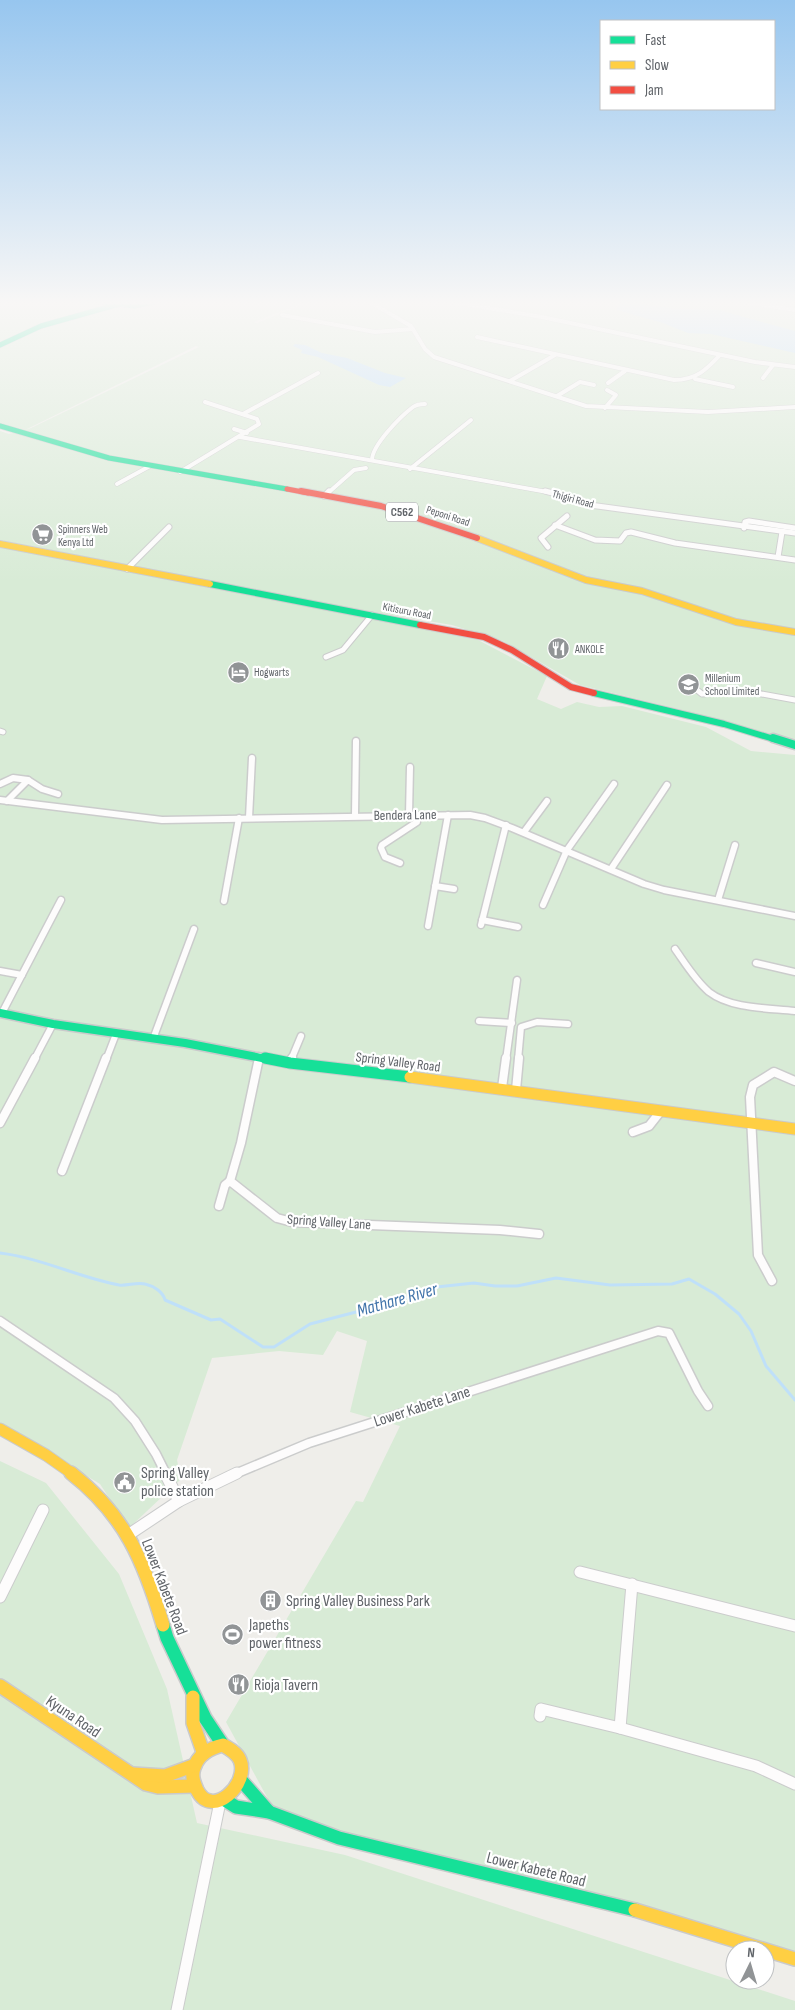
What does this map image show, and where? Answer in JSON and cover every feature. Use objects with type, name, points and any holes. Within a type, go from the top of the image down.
[{"type":"main road","name":"Peponi Road","points":[[0,426],[87,453],[180,472],[391,508],[474,537],[586,580],[642,591],[736,622],[795,632]]},
{"type":"main road","name":"Kitisuru Road","points":[[0,544],[484,637],[512,650],[571,687],[724,724],[795,745]]},
{"type":"main road","name":"Spring Valley Road","points":[[1,1013],[53,1024],[259,1056],[290,1063],[502,1088],[660,1112],[795,1129]]},
{"type":"main road","name":"Lower Kabete Road","points":[[0,1429],[48,1455],[76,1474],[104,1500],[128,1535],[144,1566],[167,1638],[193,1695],[223,1745]]},
{"type":"main road","name":"Kyuna Road","points":[[0,1686],[54,1721],[127,1774],[146,1784],[158,1787],[194,1786]]},
{"type":"main road","points":[[193,1695],[193,1723],[203,1752]]},
{"type":"main road","points":[[223,1745],[230,1748],[240,1761],[240,1779],[243,1787],[261,1801],[269,1812],[244,1810],[222,1801],[212,1802],[198,1794],[194,1786],[193,1776],[195,1765],[203,1752],[209,1748],[223,1745]]},
{"type":"main road","points":[[127,1774],[165,1776],[195,1765]]},
{"type":"main road","points":[[222,1801],[235,1791],[240,1779]]},
{"type":"main road","name":"Lower Kabete Road","points":[[269,1812],[339,1838],[651,1914],[795,1959]]},
{"type":"street","points":[[243,414],[276,396]]},
{"type":"street","points":[[557,396],[586,406],[605,408],[708,412],[795,407]]},
{"type":"street","points":[[605,408],[615,396]]},
{"type":"street","points":[[180,472],[258,426],[258,421],[243,414],[205,402]]},
{"type":"street","points":[[372,460],[372,454],[378,443],[415,405],[425,404]]},
{"type":"street","points":[[410,468],[471,420]]},
{"type":"street","points":[[234,429],[247,433]]},
{"type":"street","name":"Thigiri Road","points":[[240,437],[554,494],[576,499],[590,505],[744,528],[795,533]]},
{"type":"street","points":[[117,484],[150,466]]},
{"type":"street","points":[[324,496],[354,470],[366,468]]},
{"type":"street","points":[[548,547],[541,538],[567,516]]},
{"type":"street","points":[[744,528],[745,522],[749,521],[795,528]]},
{"type":"street","points":[[555,526],[584,536],[612,542],[620,541],[626,533],[631,532],[675,543],[795,560]]},
{"type":"street","points":[[127,569],[169,527]]},
{"type":"street","points":[[778,557],[782,532]]},
{"type":"street","points":[[326,657],[343,650],[372,615]]},
{"type":"street","points":[[697,690],[702,694],[745,690],[795,700]]},
{"type":"street","points":[[355,816],[356,740]]},
{"type":"street","points":[[248,818],[252,758]]},
{"type":"street","points":[[409,815],[410,767]]},
{"type":"street","points":[[0,784],[8,778],[15,777],[28,780],[42,790],[58,794]]},
{"type":"street","points":[[4,800],[28,780]]},
{"type":"street","points":[[543,906],[567,850],[614,784]]},
{"type":"street","points":[[611,869],[667,785]]},
{"type":"street","name":"Bendera Lane","points":[[4,800],[162,820],[409,815],[448,815],[485,818],[524,832],[657,888],[795,916]]},
{"type":"street","points":[[524,832],[547,801]]},
{"type":"street","points":[[400,863],[385,857],[381,848],[382,845],[417,822],[417,815]]},
{"type":"street","points":[[428,926],[448,815]]},
{"type":"street","points":[[224,901],[239,818]]},
{"type":"street","points":[[506,825],[482,922],[518,927]]},
{"type":"street","points":[[718,900],[735,845]]},
{"type":"street","points":[[435,886],[454,889]]},
{"type":"street","points":[[1,1013],[60,900]]},
{"type":"street","points":[[153,1039],[194,929]]},
{"type":"street","points":[[675,949],[699,981],[715,996],[729,1001],[795,1011]]},
{"type":"street","points":[[756,962],[795,972]]},
{"type":"street","points":[[0,971],[22,975]]},
{"type":"street","points":[[502,1088],[518,980]]},
{"type":"street","points":[[479,1021],[512,1024]]},
{"type":"street","points":[[516,1090],[521,1027],[533,1023],[568,1024]]},
{"type":"street","points":[[0,1123],[53,1024]]},
{"type":"street","points":[[62,1171],[116,1034]]},
{"type":"street","points":[[290,1063],[301,1036]]},
{"type":"street","points":[[219,1206],[225,1185],[230,1181],[241,1143],[259,1056]]},
{"type":"street","points":[[772,1281],[758,1255],[750,1097],[754,1085],[774,1072],[795,1081]]},
{"type":"street","points":[[633,1132],[643,1130],[652,1125],[660,1112]]},
{"type":"street","name":"Spring Valley Lane","points":[[230,1181],[277,1218],[292,1222],[490,1229],[538,1234]]},
{"type":"street","points":[[0,1321],[114,1398],[135,1421],[156,1454],[179,1501]]},
{"type":"street","name":"Lower Kabete Lane","points":[[128,1535],[179,1501],[251,1466],[309,1442],[658,1331],[669,1333],[698,1391],[708,1406]]},
{"type":"street","points":[[0,1598],[43,1510]]},
{"type":"street","points":[[580,1572],[795,1626]]},
{"type":"street","points":[[620,1728],[632,1584]]},
{"type":"street","points":[[540,1716],[541,1709],[620,1728],[756,1766],[795,1784]]},
{"type":"street","points":[[177,2010],[222,1801]]},
{"type":"green space","points":[[0,396],[95,396],[25,430],[98,396],[795,396],[795,741],[679,709],[580,685],[503,641],[452,625],[339,606],[0,540],[0,431],[9,434],[21,431],[0,424]]},
{"type":"green space","points":[[0,547],[478,640],[547,676],[537,699],[561,709],[577,702],[599,707],[622,706],[706,727],[751,751],[795,755],[795,1953],[775,1948],[775,1940],[744,1940],[280,1821],[226,1722],[356,1501],[363,1502],[400,1426],[350,1412],[367,1341],[337,1331],[323,1355],[279,1351],[212,1358],[177,1460],[181,1479],[129,1528],[100,1484],[0,1423]]},
{"type":"green space","points":[[0,1461],[46,1483],[119,1574],[167,1689],[197,1823],[345,1855],[725,1978],[725,1990],[761,1990],[795,2001],[795,2010],[0,2010]]},
{"type":"waterway","name":"Mathare River","points":[[0,1253],[30,1259],[104,1282],[119,1285],[139,1283],[148,1285],[160,1292],[165,1300],[211,1320],[220,1319],[263,1347],[274,1347],[310,1324],[402,1300],[427,1288],[474,1283],[495,1286],[517,1286],[556,1278],[610,1285],[672,1284],[689,1279],[715,1294],[739,1314],[751,1331],[766,1366],[795,1400]]},
{"type":"traffic: fast","points":[[0,426],[109,458],[287,489]]},
{"type":"traffic: fast","points":[[210,584],[420,625]]},
{"type":"traffic: fast","points":[[594,693],[724,724],[795,745]]},
{"type":"traffic: fast","points":[[0,1013],[53,1024],[185,1043],[290,1063],[410,1077]]},
{"type":"traffic: fast","points":[[163,1625],[167,1638],[205,1718],[223,1745]]},
{"type":"traffic: fast","points":[[240,1779],[269,1812]]},
{"type":"traffic: fast","points":[[225,1800],[236,1807],[269,1812],[339,1838],[635,1910]]},
{"type":"traffic: slow","points":[[477,538],[586,580],[642,591],[736,622],[795,632]]},
{"type":"traffic: slow","points":[[0,544],[210,584]]},
{"type":"traffic: slow","points":[[410,1077],[795,1129]]},
{"type":"traffic: slow","points":[[0,1429],[67,1469],[103,1500],[132,1541],[147,1573],[163,1625]]},
{"type":"traffic: slow","points":[[0,1686],[146,1784],[158,1787],[194,1786]]},
{"type":"traffic: slow","points":[[193,1697],[193,1723],[203,1752]]},
{"type":"traffic: slow","points":[[223,1745],[235,1753],[240,1760],[242,1768],[241,1777],[226,1798],[211,1802],[204,1799],[197,1790],[193,1775],[194,1767],[208,1750],[223,1745]]},
{"type":"traffic: slow","points":[[133,1774],[165,1776],[195,1765]]},
{"type":"traffic: slow","points":[[635,1910],[795,1959]]},
{"type":"traffic: jam","points":[[287,489],[381,506],[477,538]]},
{"type":"traffic: jam","points":[[420,625],[484,637],[512,650],[571,687],[594,693]]},
{"type":"place","name":"Spinners Web Kenya Ltd","points":[[42,535]]},
{"type":"place","name":"ANKOLE","points":[[559,649]]},
{"type":"place","name":"Hogwarts","points":[[238,672]]},
{"type":"place","name":"Millenium School Limited","points":[[689,684]]},
{"type":"place","name":"Spring Valley police station","points":[[125,1482]]},
{"type":"place","name":"Spring Valley Business Park","points":[[270,1601]]},
{"type":"place","name":"Japeths power fitness","points":[[233,1634]]},
{"type":"place","name":"Rioja Tavern","points":[[238,1685]]}]
